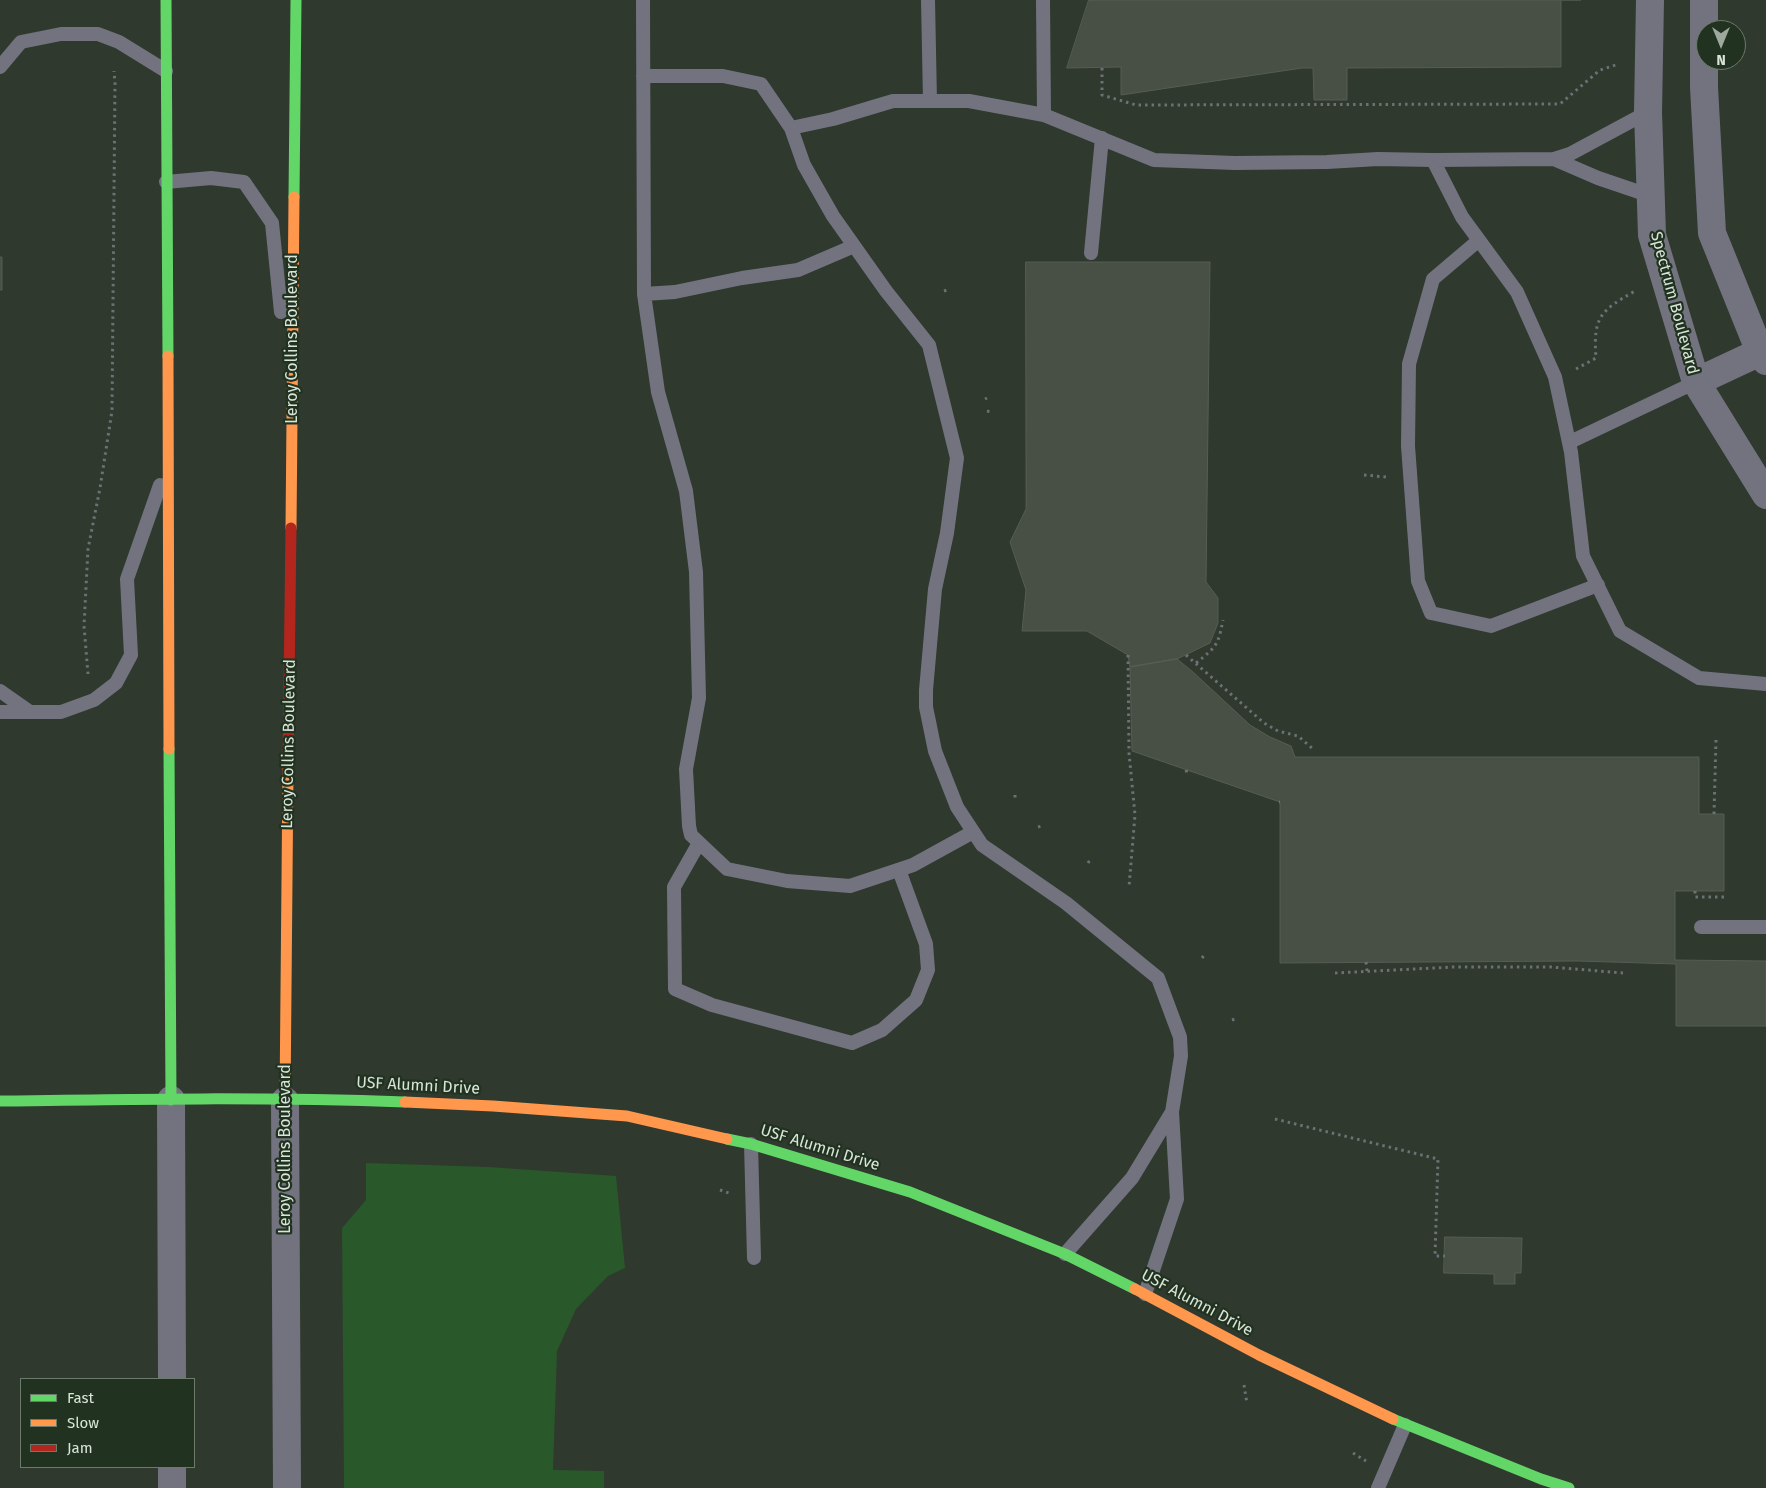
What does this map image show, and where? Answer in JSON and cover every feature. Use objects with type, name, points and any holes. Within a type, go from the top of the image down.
[{"type":"street","points":[[166,0],[172,1378]]},
{"type":"street","name":"Leroy Collins Boulevard","points":[[287,1488],[285,1101],[296,0]]},
{"type":"street","name":"Spectrum Boulevard","points":[[1650,0],[1648,112],[1652,235],[1696,382],[1766,495]]},
{"type":"street","points":[[1696,382],[1764,354],[1712,233],[1704,87],[1704,0]]},
{"type":"street","name":"USF Alumni Drive","points":[[0,1101],[349,1100],[436,1103],[628,1116],[751,1144],[910,1192],[1064,1254],[1145,1294],[1259,1355],[1406,1426],[1540,1479],[1569,1488]]},
{"type":"street","points":[[172,1468],[172,1488]]},
{"type":"lane","points":[[643,0],[644,294],[658,392],[686,491],[696,572],[699,698],[686,769],[691,835],[727,869],[787,881],[850,886],[913,865],[973,832]]},
{"type":"lane","points":[[928,0],[930,102]]},
{"type":"lane","points":[[1043,0],[1044,115]]},
{"type":"lane","points":[[0,67],[21,42],[61,34],[98,34],[119,42],[166,71]]},
{"type":"lane","points":[[643,76],[723,76],[761,84],[791,128],[804,165],[833,216],[886,291],[928,345],[957,458],[947,533],[935,589],[926,690],[926,707],[935,751],[957,807],[982,845],[1066,903],[1158,978],[1180,1037],[1180,1056],[1172,1112],[1177,1199],[1145,1294]]},
{"type":"lane","points":[[791,128],[833,119],[893,102],[969,101],[1044,115],[1154,160],[1327,162],[1378,159],[1554,159],[1570,154],[1648,112]]},
{"type":"lane","points":[[1091,253],[1102,138]]},
{"type":"lane","points":[[1554,159],[1598,178],[1651,196]]},
{"type":"lane","points":[[1433,160],[1462,217],[1517,292],[1555,377],[1570,442],[1583,556],[1620,630],[1699,678],[1766,684]]},
{"type":"lane","points":[[166,182],[211,178],[244,182],[272,223],[293,430]]},
{"type":"lane","points":[[1479,240],[1433,279],[1409,364],[1408,446],[1418,581],[1431,613],[1491,626],[1598,586]]},
{"type":"lane","points":[[644,294],[675,292],[742,278],[798,270],[854,246]]},
{"type":"lane","points":[[1570,442],[1696,382]]},
{"type":"lane","points":[[0,712],[61,712],[94,700],[116,683],[131,655],[127,578],[169,461]]},
{"type":"lane","points":[[0,690],[30,712]]},
{"type":"lane","points":[[699,843],[674,887],[675,989],[712,1005],[852,1043],[882,1030],[916,1000],[928,970],[926,944],[898,870]]},
{"type":"lane","points":[[1701,927],[1766,927]]},
{"type":"lane","points":[[1064,1254],[1132,1178],[1172,1112]]},
{"type":"lane","points":[[751,1144],[754,1258]]},
{"type":"lane","points":[[1378,1488],[1406,1426]]},
{"type":"path","points":[[1102,68],[1102,95],[1136,105],[1560,104],[1600,70],[1624,63]]},
{"type":"path","points":[[88,674],[84,626],[88,549],[112,411],[114,71]]},
{"type":"path","points":[[1573,370],[1596,358],[1596,337],[1599,318],[1614,303],[1635,291]]},
{"type":"path","points":[[1364,475],[1393,478]]},
{"type":"path","points":[[1196,663],[1219,642],[1223,620]]},
{"type":"path","points":[[1128,655],[1129,753],[1135,816],[1129,887]]},
{"type":"path","points":[[1186,655],[1264,723],[1278,731],[1298,736],[1313,749]]},
{"type":"path","points":[[1714,814],[1716,740]]},
{"type":"path","points":[[1695,891],[1695,897],[1728,898]]},
{"type":"path","points":[[1366,962],[1367,971]]},
{"type":"path","points":[[1335,972],[1454,967],[1552,967],[1623,972]]},
{"type":"path","points":[[1275,1119],[1438,1159],[1435,1256],[1445,1256]]},
{"type":"path","points":[[1244,1385],[1247,1404]]},
{"type":"green space","points":[[366,1163],[489,1167],[616,1176],[625,1268],[608,1276],[576,1309],[557,1351],[553,1470],[604,1471],[604,1488],[344,1488],[342,1228],[366,1200]]},
{"type":"building","points":[[1089,0],[1561,0],[1561,67],[1347,68],[1347,100],[1314,100],[1313,68],[1302,68],[1121,95],[1121,67],[1067,68]]},
{"type":"building","points":[[0,257],[2,257],[2,290],[0,290]]},
{"type":"building","points":[[1026,262],[1210,262],[1206,582],[1218,598],[1218,623],[1210,643],[1177,659],[1130,667],[1128,655],[1087,631],[1022,631],[1026,590],[1010,542],[1026,509]]},
{"type":"building","points":[[1177,659],[1250,725],[1270,737],[1291,746],[1295,757],[1699,757],[1699,814],[1724,814],[1724,891],[1675,891],[1675,960],[1766,961],[1766,1026],[1676,1026],[1676,964],[1578,961],[1280,963],[1280,802],[1132,751],[1130,667]]},
{"type":"building","points":[[1445,1237],[1522,1238],[1521,1273],[1515,1273],[1515,1284],[1494,1284],[1494,1274],[1444,1273]]},
{"type":"traffic: fast","points":[[166,0],[168,356]]},
{"type":"traffic: fast","points":[[294,197],[296,0]]},
{"type":"traffic: fast","points":[[169,749],[171,1100]]},
{"type":"traffic: fast","points":[[0,1101],[253,1099],[405,1102]]},
{"type":"traffic: fast","points":[[727,1139],[751,1144],[910,1192],[1065,1254],[1135,1289]]},
{"type":"traffic: fast","points":[[1393,1419],[1541,1479],[1569,1488]]},
{"type":"traffic: slow","points":[[291,528],[294,197]]},
{"type":"traffic: slow","points":[[168,356],[169,749]]},
{"type":"traffic: slow","points":[[285,1101],[288,769]]},
{"type":"traffic: slow","points":[[405,1102],[493,1106],[627,1116],[727,1139]]},
{"type":"traffic: slow","points":[[1135,1289],[1259,1355],[1393,1419]]},
{"type":"traffic: jam","points":[[288,769],[291,528]]}]
